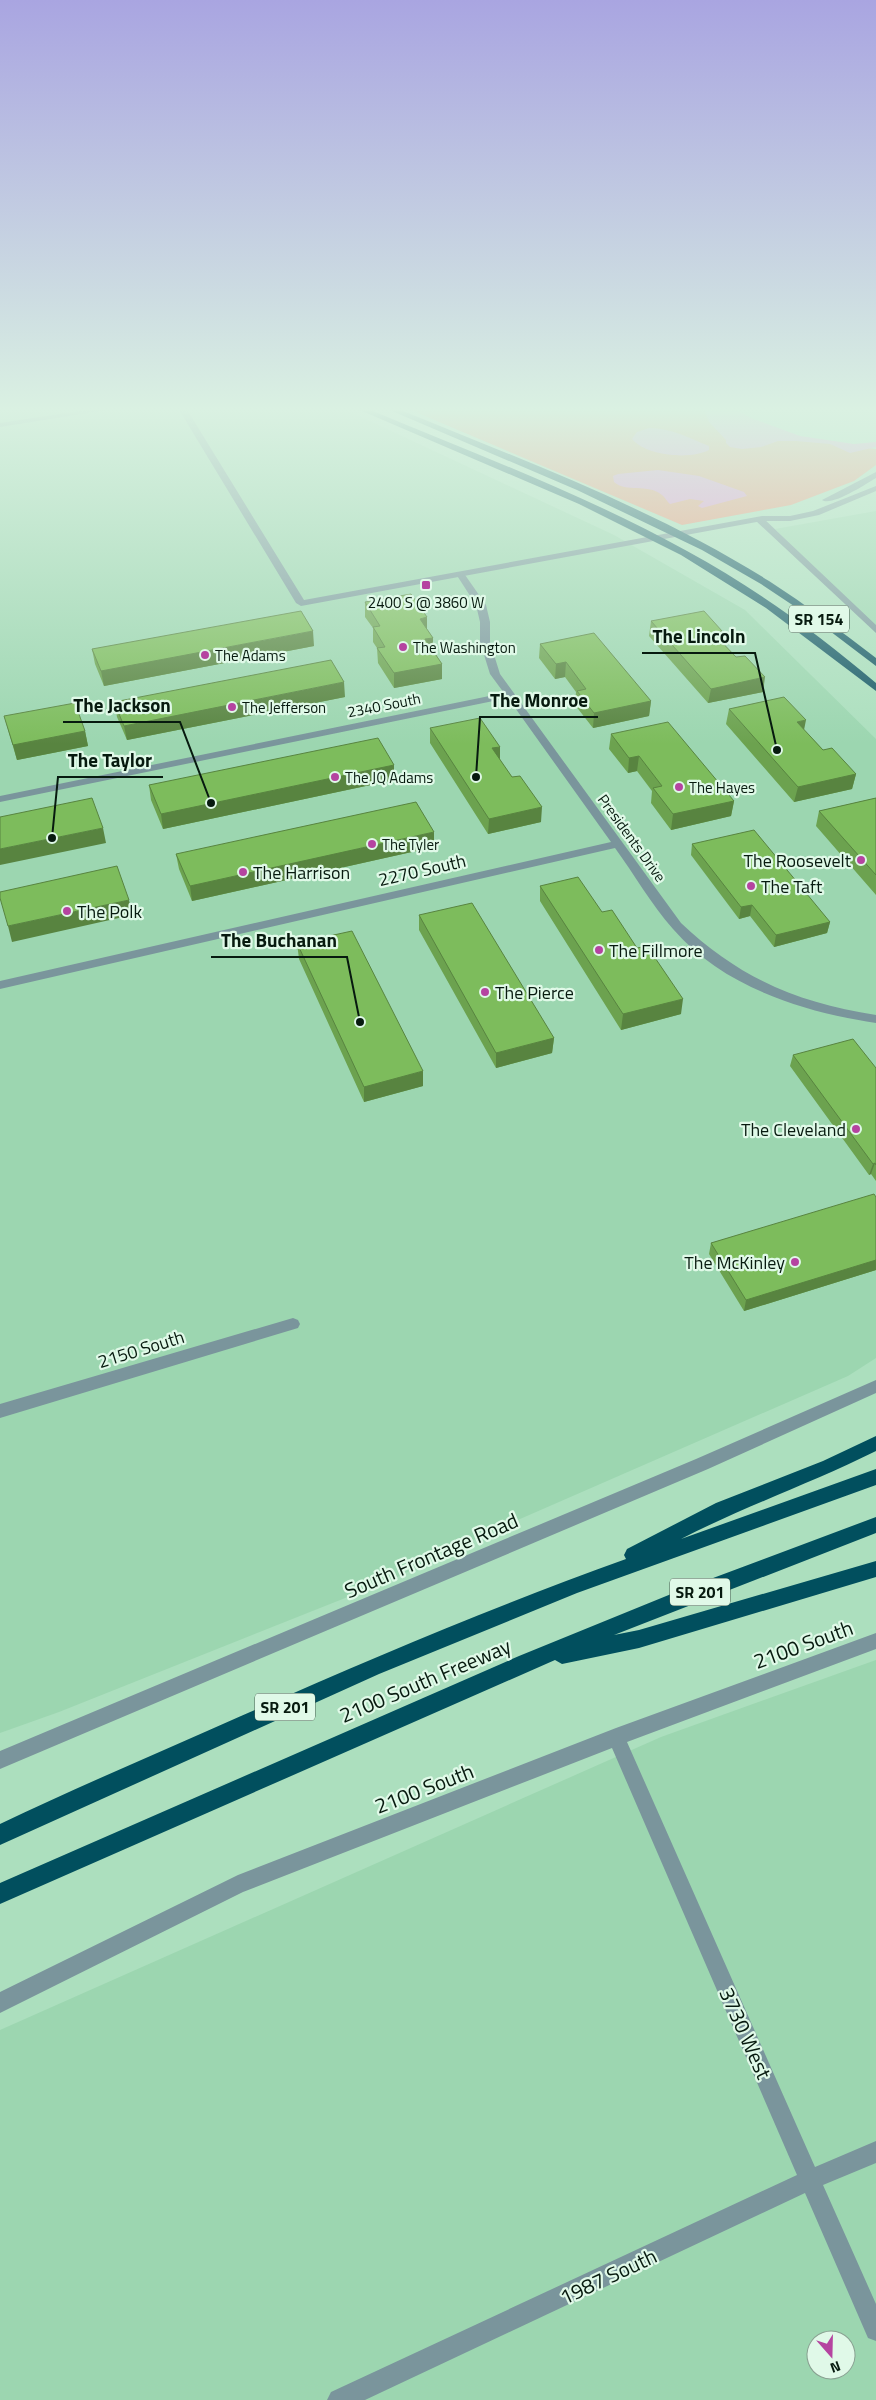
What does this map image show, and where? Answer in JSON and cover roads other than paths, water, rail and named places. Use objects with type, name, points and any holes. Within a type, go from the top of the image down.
[{"type":"highway","name":"SR 154","points":[[617,520],[709,567],[767,604],[827,647],[876,688]]},
{"type":"highway","name":"SR 154","points":[[647,520],[758,579],[818,619],[876,663]]},
{"type":"highway","points":[[574,1586],[722,1509],[829,1466],[876,1443]]},
{"type":"highway","name":"2100 South Freeway","points":[[0,1835],[60,1806],[372,1668],[574,1586],[876,1477]]},
{"type":"highway","name":"2100 South Freeway","points":[[0,1894],[526,1662],[681,1599],[876,1525]]},
{"type":"highway","points":[[526,1662],[639,1639],[876,1569]]},
{"type":"street","points":[[250,520],[301,603],[753,520]]},
{"type":"street","points":[[766,520],[876,630]]},
{"type":"street","name":"Presidents Drive","points":[[460,574],[481,604],[485,622],[485,642],[491,665],[510,695],[677,926],[693,943],[737,974],[789,999],[823,1010],[876,1019]]},
{"type":"street","name":"2340 South","points":[[0,799],[510,695]]},
{"type":"street","name":"2270 South","points":[[0,985],[618,844]]},
{"type":"street","name":"2150 South","points":[[0,1411],[293,1324]]},
{"type":"street","name":"South Frontage Road","points":[[0,1760],[694,1468],[876,1386]]},
{"type":"street","name":"2100 South","points":[[0,2003],[238,1885],[616,1737],[876,1641]]},
{"type":"street","name":"3730 West","points":[[616,1737],[876,2330]]},
{"type":"street","name":"1987 South","points":[[339,2400],[810,2180],[876,2152]]},
{"type":"place","name":"2400 S @ 3860 W","points":[[426,585]]},
{"type":"place","name":"The Washington","points":[[403,647]]},
{"type":"place","name":"The Adams","points":[[205,655]]},
{"type":"place","name":"The Jefferson","points":[[232,707]]},
{"type":"place","name":"The Lincoln","points":[[777,750]]},
{"type":"place","name":"The JQ Adams","points":[[335,777]]},
{"type":"place","name":"The Monroe","points":[[476,777]]},
{"type":"place","name":"The Hayes","points":[[679,787]]},
{"type":"place","name":"The Jackson","points":[[211,803]]},
{"type":"place","name":"The Taylor","points":[[52,838]]},
{"type":"place","name":"The Tyler","points":[[372,844]]},
{"type":"place","name":"The Roosevelt","points":[[861,860]]},
{"type":"place","name":"The Harrison","points":[[243,872]]},
{"type":"place","name":"The Taft","points":[[751,886]]},
{"type":"place","name":"The Polk","points":[[67,911]]},
{"type":"place","name":"The Fillmore","points":[[599,950]]},
{"type":"place","name":"The Pierce","points":[[485,992]]},
{"type":"place","name":"The Buchanan","points":[[360,1022]]},
{"type":"place","name":"The Cleveland","points":[[856,1129]]},
{"type":"place","name":"The McKinley","points":[[795,1262]]}]
